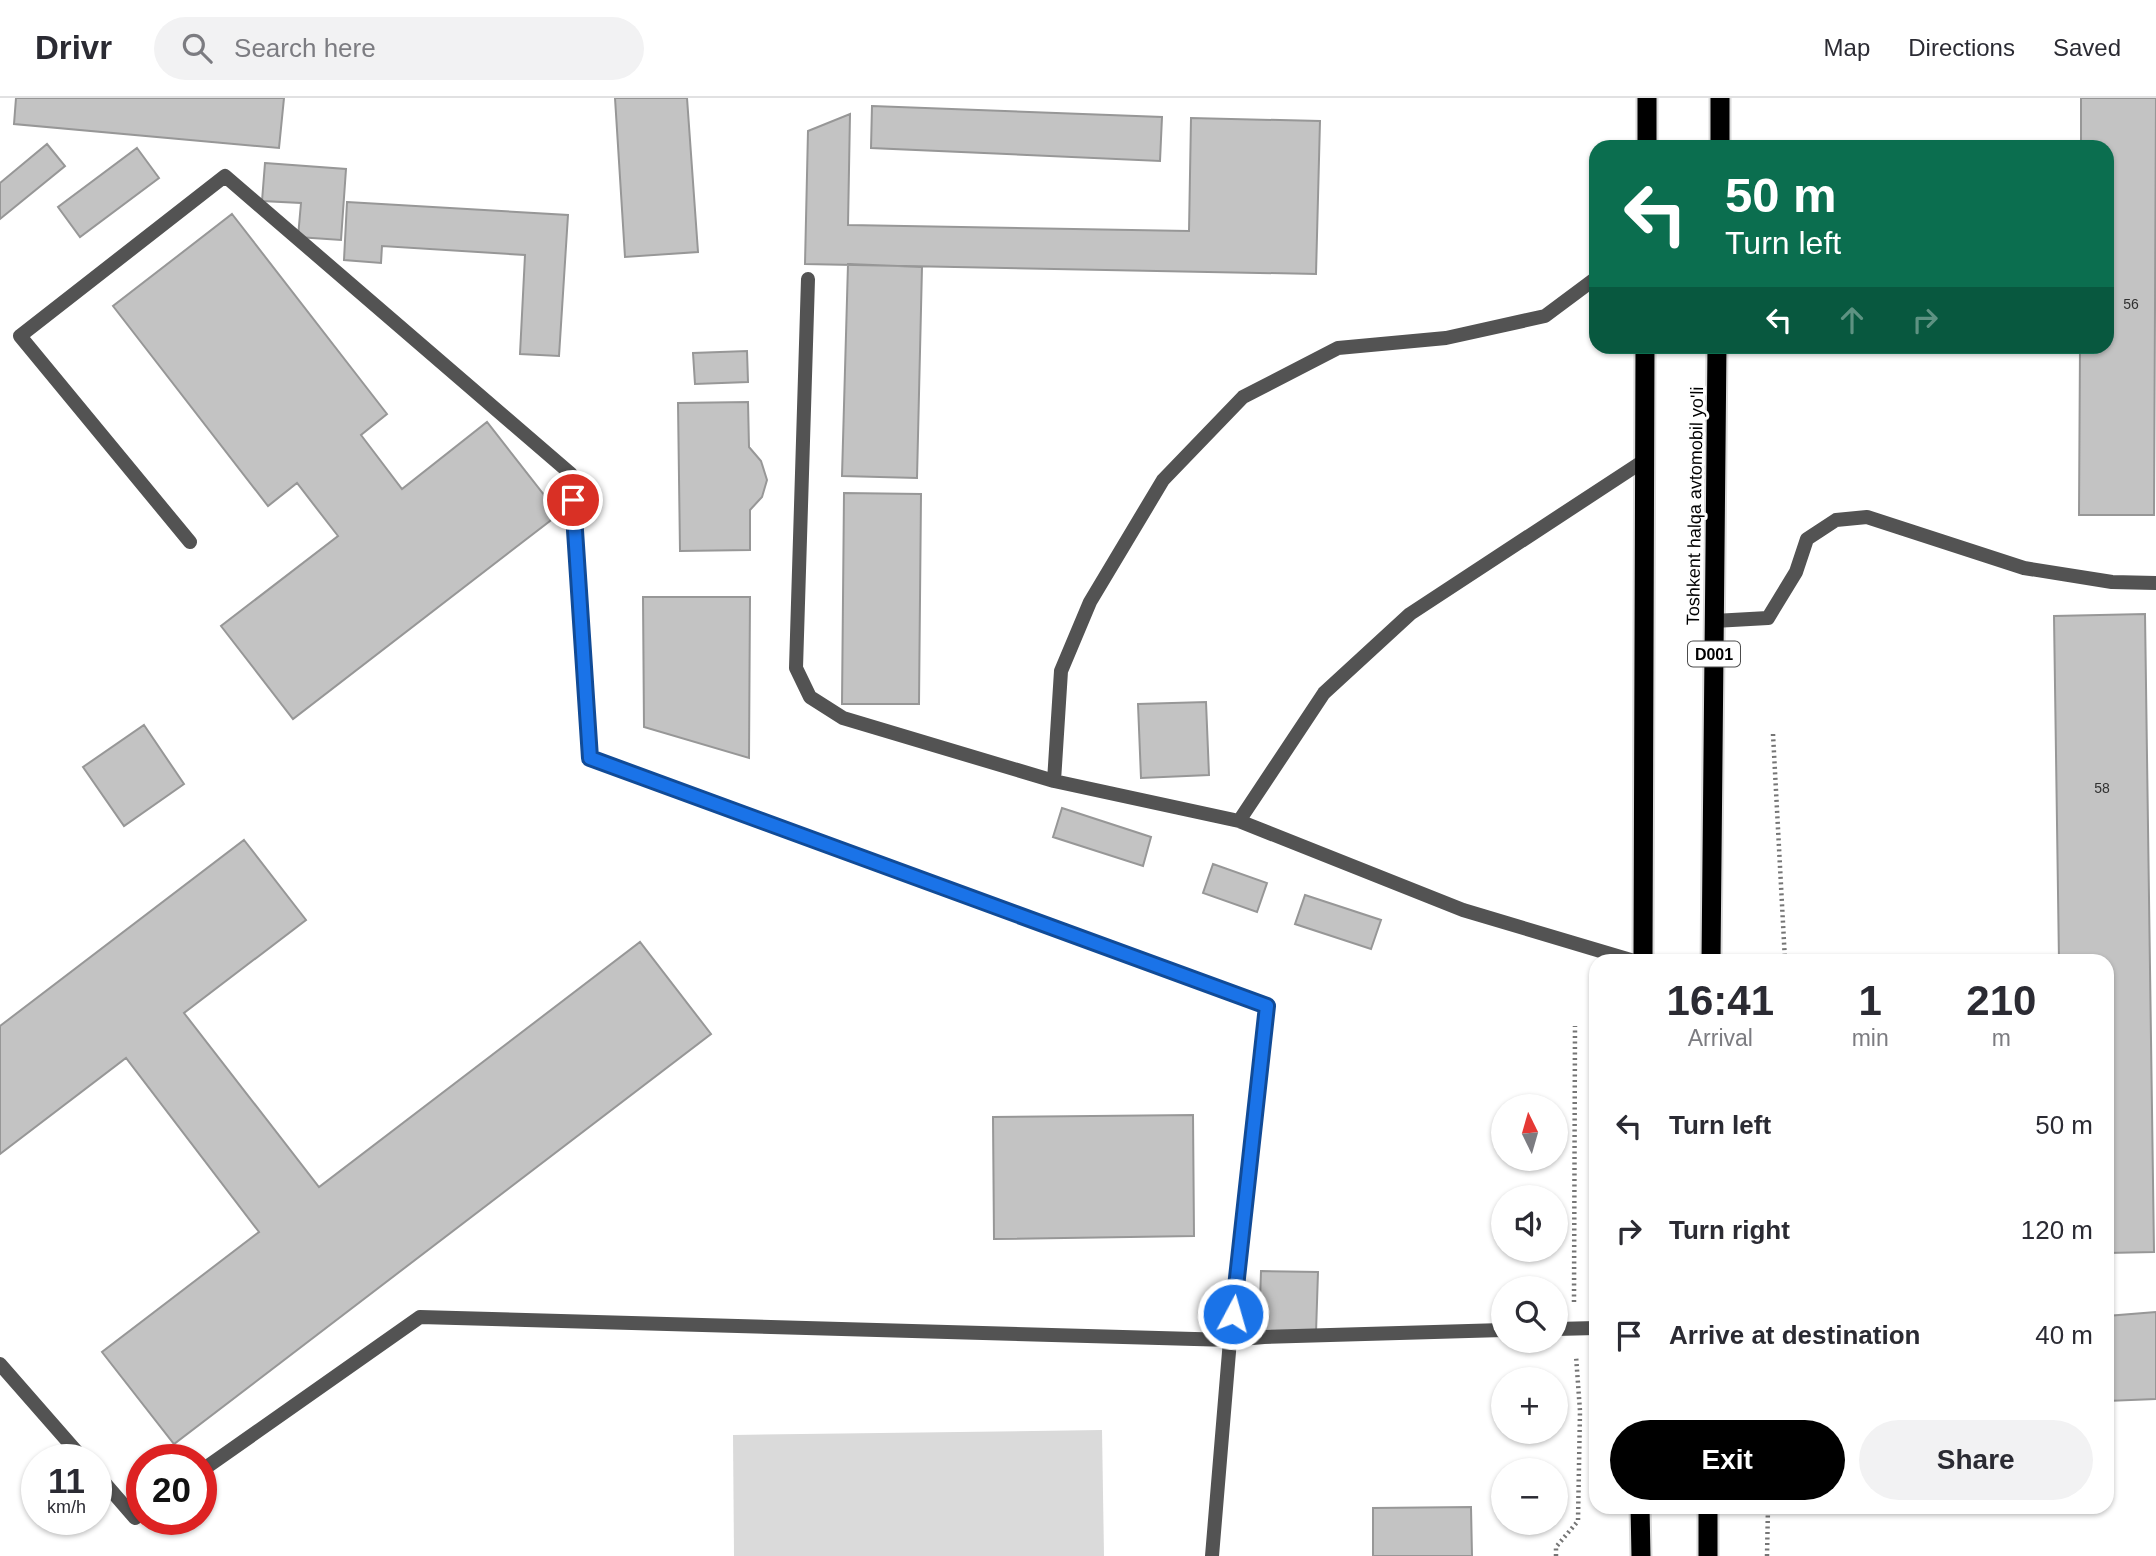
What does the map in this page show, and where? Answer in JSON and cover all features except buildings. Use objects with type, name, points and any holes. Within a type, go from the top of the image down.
[{"type":"highway","points":[[1647,98],[1647,140]]},
{"type":"highway","points":[[1720,98],[1720,140]]},
{"type":"highway","points":[[1643,954],[1646,354]]},
{"type":"highway","name":"Toshkent halqa avtomobil yo'li","points":[[1711,954],[1717,354]]},
{"type":"highway","points":[[1640,1514],[1640,1556]]},
{"type":"highway","points":[[1708,1514],[1708,1556]]},
{"type":"lane","points":[[190,542],[20,336],[225,176],[571,474],[590,758],[1267,1006],[1230,1340],[1212,1556]]},
{"type":"lane","points":[[808,279],[796,668],[810,697],[843,718],[1054,781],[1239,821],[1463,910],[1611,954]]},
{"type":"lane","points":[[1054,781],[1061,671],[1090,602],[1163,480],[1242,397],[1338,348],[1446,338],[1545,316],[1589,283]]},
{"type":"lane","points":[[1239,821],[1324,693],[1410,614],[1645,460]]},
{"type":"lane","points":[[1714,621],[1768,618],[1796,572],[1807,539],[1836,520],[1867,517],[2024,568],[2112,582],[2156,583]]},
{"type":"lane","points":[[217,1460],[420,1317],[1230,1340],[1491,1330]]},
{"type":"lane","points":[[1568,1328],[1589,1328]]},
{"type":"lane","points":[[0,1364],[70,1444]]},
{"type":"lane","points":[[112,1492],[126,1508]]},
{"type":"path","points":[[1773,734],[1785,954]]},
{"type":"path","points":[[1556,1556],[1556,1547],[1578,1521],[1580,1411],[1573,1328],[1575,1026]]},
{"type":"path","points":[[1767,1556],[1768,1514]]},
{"type":"shaded area","points":[[1102,1430],[1104,1556],[734,1556],[733,1435]]},
{"type":"route","points":[[573,500],[590,758],[1267,1006],[1233,1314]]}]
